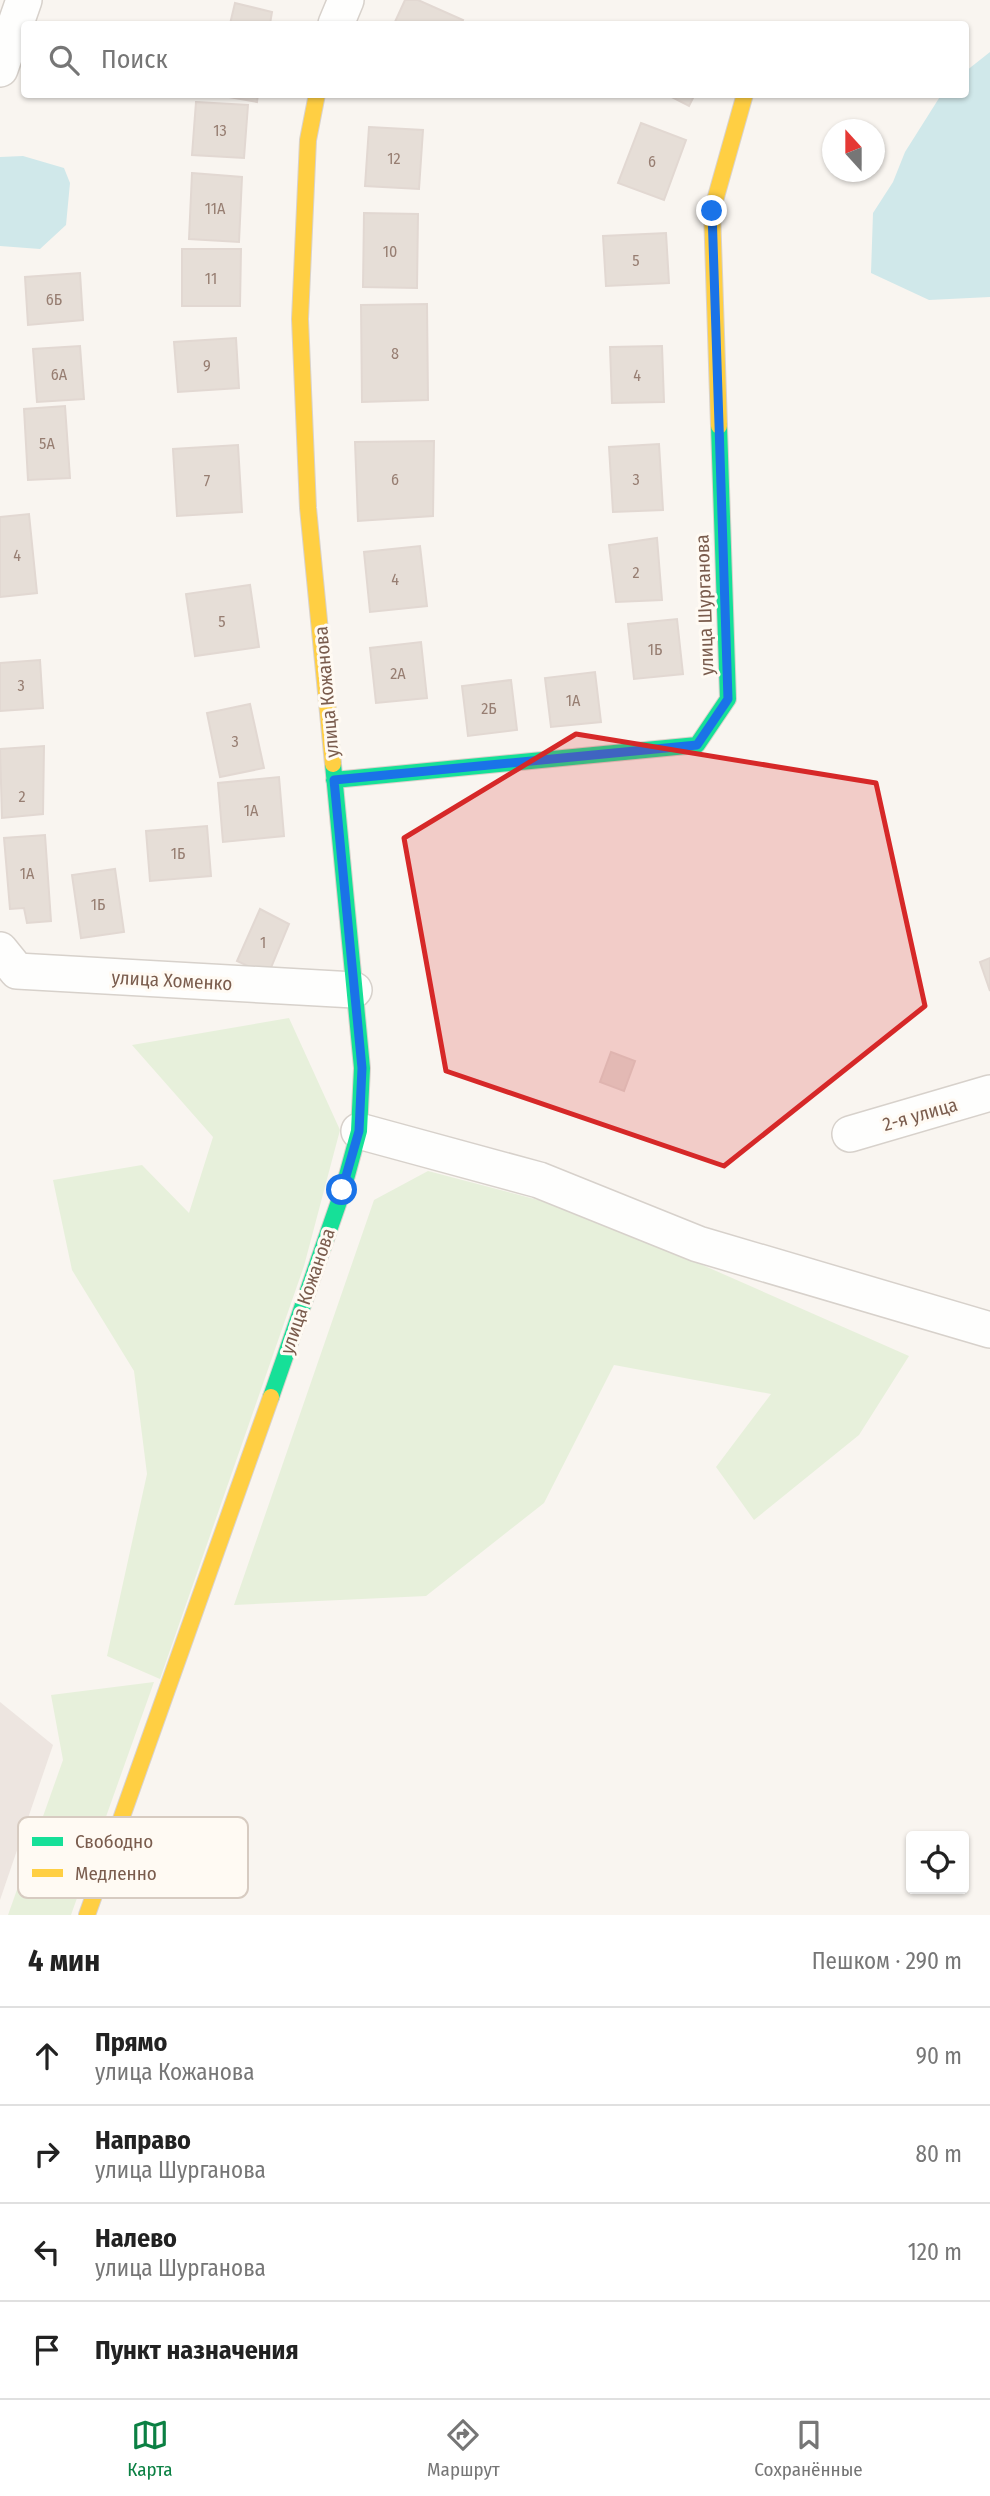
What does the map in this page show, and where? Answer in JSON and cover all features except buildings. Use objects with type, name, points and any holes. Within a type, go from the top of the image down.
[{"type":"street","points":[[0,69],[24,0]]},
{"type":"street","points":[[336,21],[346,0]]},
{"type":"street","name":"улица Кожанова","points":[[121,1817],[342,1190],[359,1131],[362,1068],[308,508],[300,319],[308,139],[316,98]]},
{"type":"street","name":"улица Шурганова","points":[[334,780],[697,745],[728,699],[712,211],[744,98]]},
{"type":"street","name":"улица Хоменко","points":[[0,950],[17,971],[354,990]]},
{"type":"street","name":"2-я улица","points":[[850,1134],[990,1093]]},
{"type":"street","points":[[359,1131],[539,1181],[698,1244],[990,1330]]},
{"type":"street","name":"улица Кожанова","points":[[87,1915],[93,1898]]},
{"type":"highlighted area","points":[[576,734],[876,783],[925,1006],[724,1166],[446,1071],[404,838]]},
{"type":"shaded area","points":[[0,1702],[53,1745],[28,1817],[18,1817],[18,1847],[0,1900]]},
{"type":"green space","points":[[289,1018],[340,1130],[304,1266],[160,1679],[107,1656],[147,1474],[134,1371],[72,1270],[53,1180],[142,1165],[189,1213],[213,1137],[132,1045]]},
{"type":"green space","points":[[428,1171],[580,1211],[909,1356],[859,1435],[754,1520],[716,1467],[771,1394],[614,1365],[544,1503],[426,1596],[234,1605],[374,1200]]},
{"type":"green space","points":[[154,1682],[106,1817],[43,1817],[63,1760],[51,1695]]},
{"type":"green space","points":[[18,1887],[18,1898],[77,1898],[71,1915],[8,1915]]},
{"type":"water","points":[[990,52],[990,297],[929,300],[871,273],[873,213],[893,182],[905,152],[939,98],[969,98],[969,69]]},
{"type":"water","points":[[23,156],[64,168],[70,183],[66,225],[40,249],[0,246],[0,157]]},
{"type":"traffic: fast","points":[[334,780],[697,745],[728,699],[719,426]]},
{"type":"traffic: fast","points":[[271,1397],[343,1190],[359,1131],[362,1068],[333,764]]},
{"type":"traffic: slow","points":[[316,98],[308,140],[300,319],[308,508],[333,764]]},
{"type":"traffic: slow","points":[[719,426],[712,211],[744,98]]},
{"type":"traffic: slow","points":[[122,1817],[271,1397]]},
{"type":"traffic: slow","points":[[87,1915],[93,1898]]},
{"type":"route","points":[[342,1190],[359,1131],[362,1068],[334,780],[697,745],[728,699],[712,211]]}]
